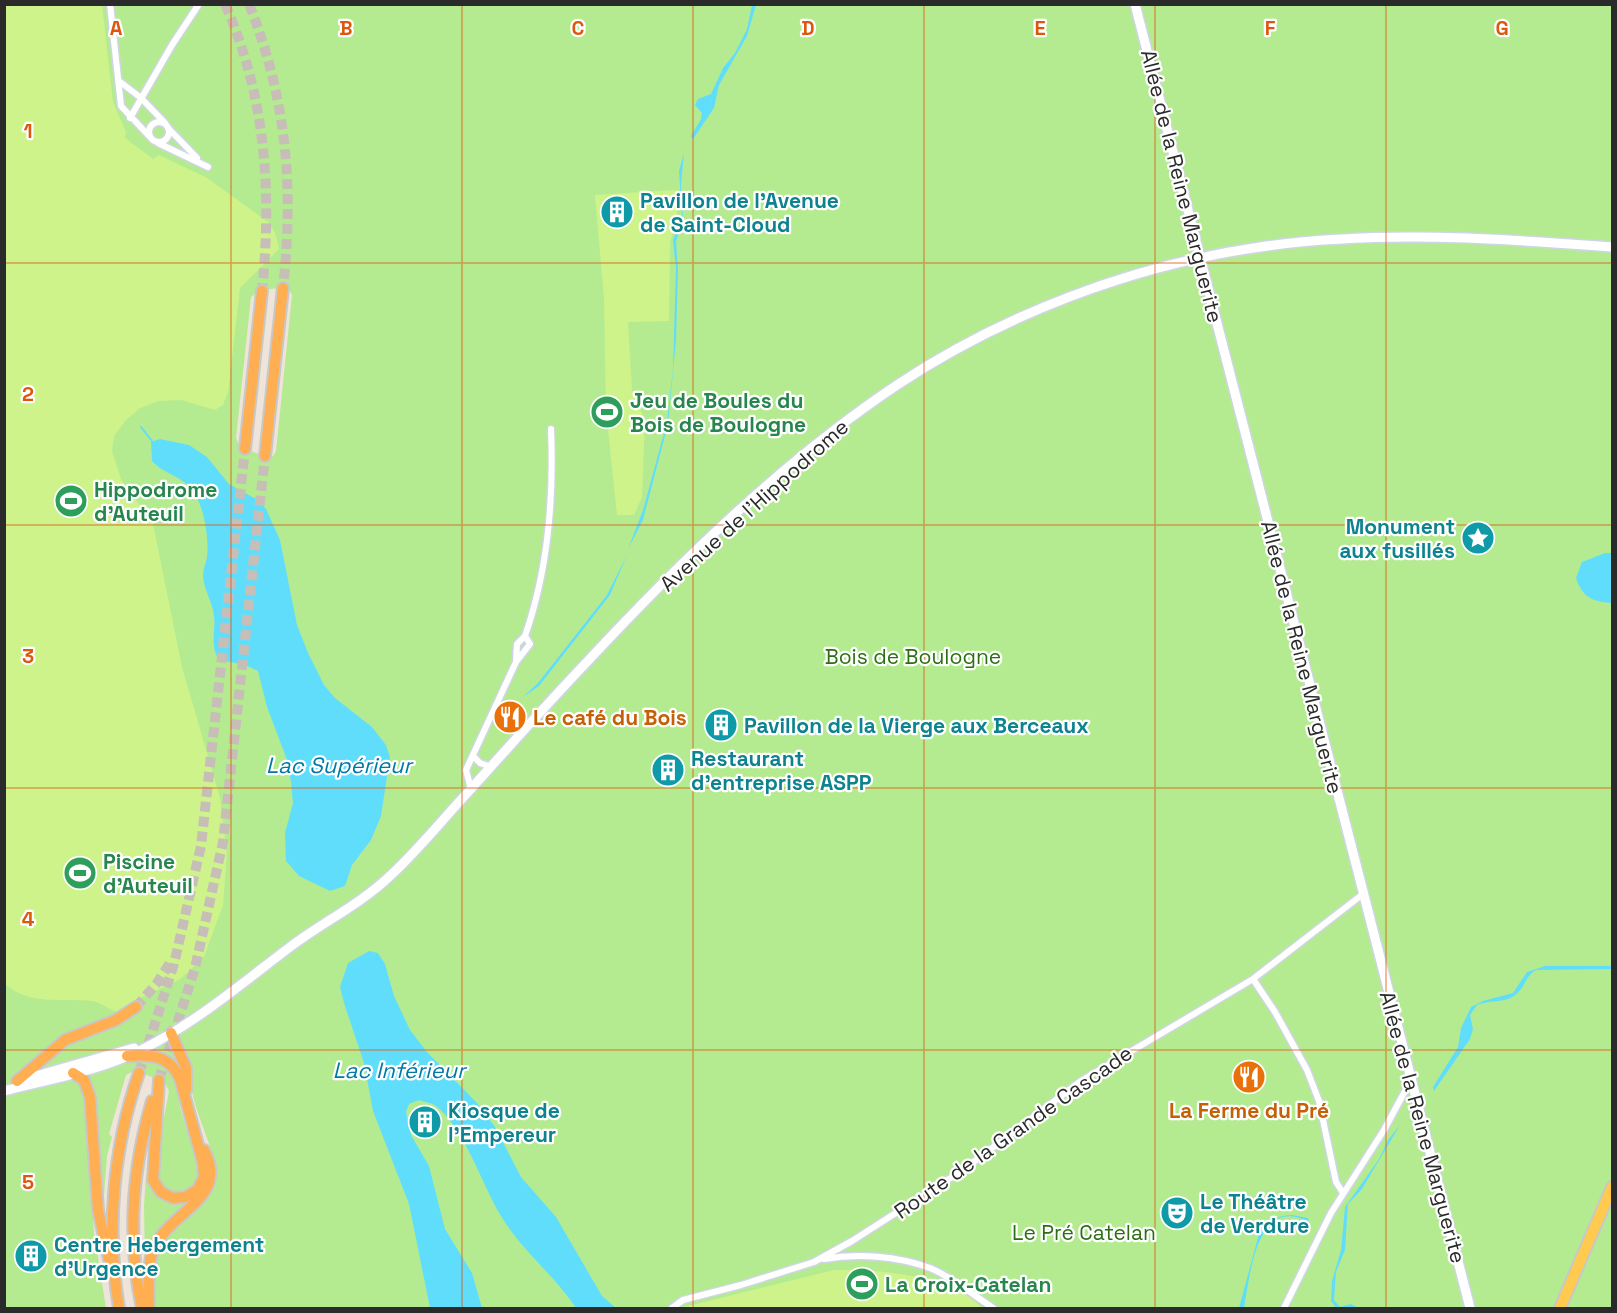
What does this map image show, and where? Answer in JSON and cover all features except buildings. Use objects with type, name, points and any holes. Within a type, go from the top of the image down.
[{"type":"highway","points":[[265,456],[283,288]]},
{"type":"highway","points":[[245,449],[262,291]]},
{"type":"highway","points":[[17,1081],[65,1040],[116,1020],[136,1006]]},
{"type":"highway","points":[[171,1033],[186,1068],[185,1097]]},
{"type":"highway","points":[[127,1056],[150,1054],[167,1062],[176,1071],[204,1168],[198,1189],[186,1197],[173,1198],[165,1195],[158,1188],[152,1176],[159,1080],[141,1142],[134,1202],[134,1254],[142,1308]]},
{"type":"highway","points":[[73,1073],[84,1080],[90,1097],[98,1210],[119,1308]]},
{"type":"highway","points":[[116,1293],[112,1241],[116,1177],[122,1134],[139,1073]]},
{"type":"highway","points":[[149,1308],[150,1261],[154,1247],[165,1231],[204,1193],[211,1179],[210,1161],[195,1131]]},
{"type":"main road","name":"Allée de la Reine Marguerite","points":[[1135,4],[1470,1308]]},
{"type":"main road","name":"Avenue de l'Hippodrome","points":[[159,1040],[212,1007],[290,947],[371,893],[390,877],[586,663],[738,513],[847,421],[900,383],[962,347],[1025,316],[1133,276],[1260,247],[1338,239],[1441,237],[1612,248]]},
{"type":"main road","points":[[4,1084],[159,1040]]},
{"type":"main road","points":[[4,1091],[127,1056],[159,1040]]},
{"type":"main road","points":[[1564,1307],[1612,1187]]},
{"type":"street","points":[[110,4],[121,106],[130,118],[158,142],[208,167]]},
{"type":"street","points":[[130,118],[199,4]]},
{"type":"street","points":[[119,81],[141,98],[199,161]]},
{"type":"street","points":[[150,136],[149,130],[152,124],[167,126]]},
{"type":"street","points":[[158,142],[167,139],[167,126]]},
{"type":"street","points":[[516,662],[517,644],[525,636],[534,610],[549,523],[551,429]]},
{"type":"street","points":[[471,789],[466,770],[516,662],[530,645],[525,636]]},
{"type":"street","points":[[474,757],[480,764],[491,767]]},
{"type":"street","name":"Route de la Grande Cascade","points":[[672,1308],[683,1300],[814,1262],[863,1235],[963,1170],[1080,1081],[1253,980],[1363,894]]},
{"type":"street","points":[[1253,980],[1257,989],[1275,1012],[1307,1070],[1319,1101],[1336,1182],[1343,1193]]},
{"type":"street","points":[[1284,1308],[1310,1252],[1343,1193],[1389,1122],[1411,1080]]},
{"type":"street","points":[[814,1262],[840,1257],[864,1256],[930,1268],[993,1308]]},
{"type":"green space","name":"Hippodrome d'Auteuil","points":[[4,5],[102,5],[113,102],[126,132],[125,138],[153,159],[159,155],[207,178],[268,222],[275,233],[279,249],[240,288],[228,392],[223,405],[215,410],[181,400],[159,401],[140,408],[126,420],[114,436],[112,451],[121,479],[153,524],[182,667],[220,798],[227,854],[223,905],[204,957],[179,980],[140,998],[119,1012],[92,1001],[47,1000],[25,996],[5,984]]},
{"type":"green space","name":"Bois de Boulogne","points":[[5,5],[1612,5],[1612,1308],[155,1308],[153,1270],[158,1249],[164,1239],[206,1199],[216,1179],[216,1171],[192,1091],[178,1091],[200,1174],[198,1180],[185,1193],[167,1191],[158,1182],[161,1146],[159,1144],[169,1091],[164,1081],[134,1071],[126,1075],[109,1134],[112,1137],[107,1156],[103,1209],[93,1088],[88,1129],[85,1115],[94,1232],[106,1308],[5,1308]],"holes":[[[288,287],[292,295],[276,451],[273,456],[267,457],[240,447],[236,438],[251,297],[261,290]],[[124,1010],[35,1068],[28,1064],[62,1036]]]},
{"type":"green space","points":[[676,190],[677,216],[670,242],[669,321],[628,322],[632,391],[645,420],[642,497],[634,515],[617,515],[606,410],[604,298],[595,195]]},
{"type":"green space","points":[[146,1175],[158,1195],[192,1198],[145,1264],[144,1206]]},
{"type":"green space","name":"La Croix-Catelan","points":[[834,1270],[880,1272],[923,1279],[953,1289],[955,1294],[964,1293],[983,1308],[680,1308]]},
{"type":"water","points":[[752,5],[756,5],[747,36],[719,85],[714,108],[693,139],[691,136],[702,113],[695,105],[698,99],[711,94],[723,68],[735,53],[747,29]]},
{"type":"water","points":[[684,153],[681,184],[683,220],[676,242],[678,269],[676,340],[668,424],[643,520],[628,549],[643,510],[667,422],[673,369],[676,268],[673,240],[682,215],[679,171]]},
{"type":"water","name":"Lac Supérieur","points":[[160,439],[189,445],[207,457],[229,484],[258,500],[266,509],[280,540],[297,625],[324,685],[335,698],[372,727],[386,745],[390,757],[381,816],[371,840],[352,865],[345,886],[330,891],[299,876],[286,861],[285,833],[293,803],[286,757],[267,707],[258,671],[245,665],[220,660],[217,656],[214,645],[213,611],[203,580],[207,557],[206,527],[193,490],[182,480],[152,461],[151,442]]},
{"type":"water","points":[[1605,553],[1612,553],[1612,603],[1589,597],[1581,590],[1576,578],[1582,562]]},
{"type":"water","points":[[627,555],[610,595],[539,686],[523,697],[538,683],[607,595]]},
{"type":"water","name":"Lac Inférieur","points":[[369,951],[378,953],[385,964],[394,996],[410,1030],[427,1052],[477,1103],[495,1127],[521,1177],[556,1217],[602,1296],[616,1308],[576,1308],[509,1229],[456,1129],[434,1105],[419,1100],[409,1104],[406,1112],[411,1135],[429,1166],[445,1229],[472,1273],[482,1308],[430,1308],[409,1204],[373,1111],[364,1063],[340,987],[348,963]]},
{"type":"water","points":[[1545,966],[1612,966],[1612,969],[1536,970],[1514,996],[1506,1000],[1477,1005],[1470,1015],[1473,1029],[1470,1039],[1434,1091],[1433,1087],[1458,1047],[1461,1028],[1471,1007],[1483,1001],[1513,993],[1527,972]]},
{"type":"water","points":[[1400,1125],[1362,1189],[1348,1204],[1345,1250],[1336,1272],[1334,1300],[1340,1307],[1351,1304],[1358,1308],[1336,1308],[1331,1301],[1332,1281],[1341,1250],[1345,1207]]},
{"type":"water","points":[[1292,1215],[1308,1218],[1310,1229],[1307,1221],[1290,1216],[1276,1220],[1266,1229],[1253,1260],[1244,1308],[1239,1308],[1260,1230],[1274,1219]]},
{"type":"waterway","points":[[141,427],[152,441]]},
{"type":"tunnel","points":[[225,4],[239,39],[249,74],[263,145],[266,217],[262,291]]},
{"type":"tunnel","points":[[249,4],[272,75],[284,144],[288,215],[283,288]]},
{"type":"tunnel","points":[[139,1073],[174,964],[201,846],[245,449]]},
{"type":"tunnel","points":[[159,1080],[195,968],[223,842],[265,456]]},
{"type":"tunnel","points":[[136,1007],[157,983],[170,963]]},
{"type":"place","name":"Pavillon de l'Avenue de Saint-Cloud","points":[[617,212]]},
{"type":"place","name":"Jeu de Boules du Bois de Boulogne","points":[[607,412]]},
{"type":"place","name":"Hippodrome d'Auteuil","points":[[71,501]]},
{"type":"place","name":"Monument aux fusillés","points":[[1478,538]]},
{"type":"place","name":"Le café du Bois","points":[[510,717]]},
{"type":"place","name":"Pavillon de la Vierge aux Berceaux","points":[[721,725]]},
{"type":"place","name":"Restaurant d'entreprise ASPP","points":[[668,770]]},
{"type":"place","name":"Piscine d'Auteuil","points":[[80,873]]},
{"type":"place","name":"La Ferme du Pré","points":[[1249,1077]]},
{"type":"place","name":"Kiosque de l'Empereur","points":[[425,1122]]},
{"type":"place","name":"Le Théâtre de Verdure","points":[[1177,1213]]},
{"type":"place","name":"Centre Hebergement d'Urgence","points":[[31,1256]]},
{"type":"place","name":"La Croix-Catelan","points":[[862,1284]]},
{"type":"park label","name":"Le Pré Catelan","points":[[1084,1232]]}]
